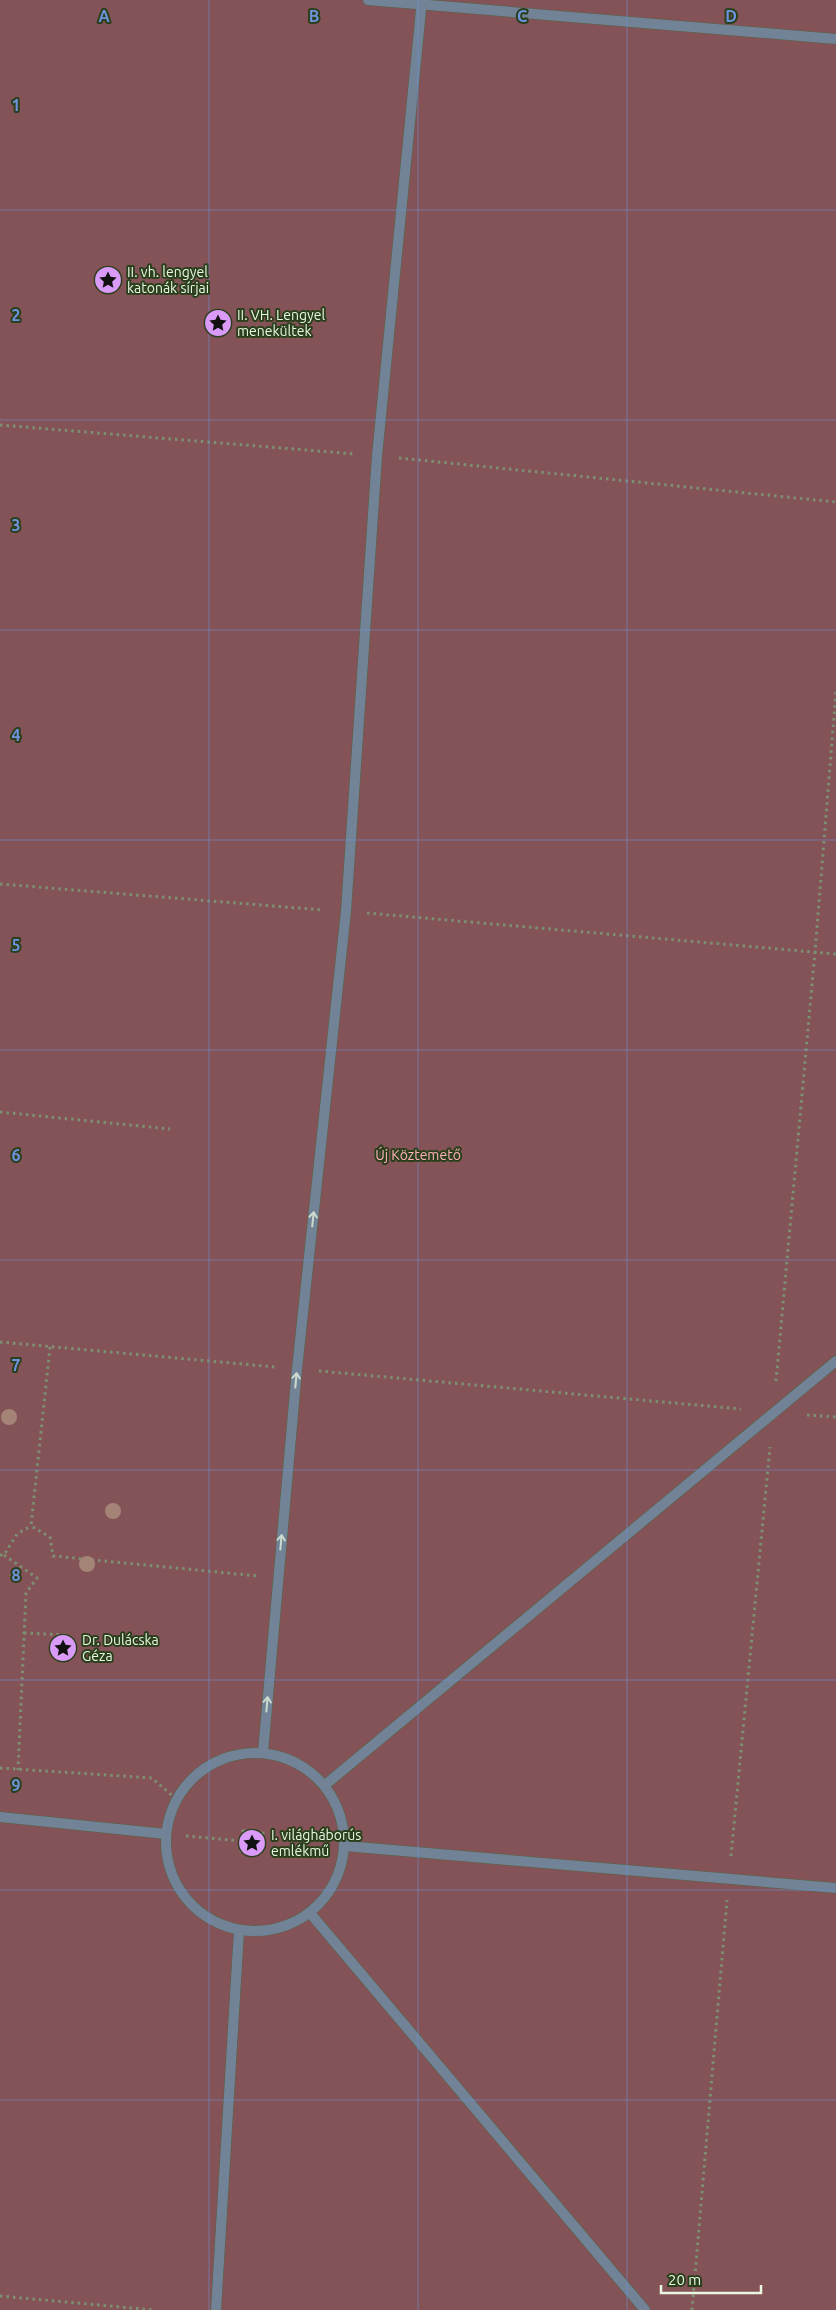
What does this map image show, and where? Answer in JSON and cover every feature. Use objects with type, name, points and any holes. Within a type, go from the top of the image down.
[{"type":"lane","points":[[368,0],[836,39]]},
{"type":"lane","points":[[263,1752],[296,1369],[346,911],[377,456],[422,3]]},
{"type":"lane","points":[[325,1785],[836,1361]]},
{"type":"lane","points":[[263,1752],[297,1762],[325,1785],[341,1815],[345,1846],[335,1884],[310,1913],[275,1929],[239,1930],[208,1918],[185,1898],[170,1870],[166,1834],[176,1799],[199,1772],[226,1757],[263,1752]]},
{"type":"lane","points":[[0,1817],[166,1834]]},
{"type":"lane","points":[[345,1846],[836,1888]]},
{"type":"lane","points":[[310,1913],[645,2310]]},
{"type":"lane","points":[[216,2310],[239,1930]]},
{"type":"path","points":[[0,425],[377,456],[836,502]]},
{"type":"path","points":[[692,2310],[729,1878],[815,952],[835,727],[836,692]]},
{"type":"path","points":[[0,884],[346,911],[836,954]]},
{"type":"path","points":[[0,1112],[170,1129]]},
{"type":"path","points":[[0,1342],[836,1417]]},
{"type":"path","points":[[31,1526],[50,1347]]},
{"type":"path","points":[[18,1770],[26,1593],[37,1578],[2,1555],[17,1534],[31,1526]]},
{"type":"path","points":[[31,1526],[50,1537],[53,1556],[278,1578]]},
{"type":"path","points":[[24,1633],[67,1635]]},
{"type":"path","points":[[0,1768],[152,1778],[176,1799]]},
{"type":"path","points":[[243,1831],[263,1834],[260,1853],[241,1851],[242,1841],[243,1831]]},
{"type":"path","points":[[206,1838],[242,1841]]},
{"type":"path","points":[[0,2296],[154,2310]]},
{"type":"green space","name":"Új Köztemető","points":[[0,0],[836,0],[836,2310],[0,2310]]},
{"type":"place","name":"II. vh. lengyel katonák sírjai","points":[[108,280]]},
{"type":"place","name":"II. VH. Lengyel menekültek","points":[[218,323]]},
{"type":"place","name":"Dr. Dulácska Géza","points":[[63,1648]]},
{"type":"place","name":"I. világháborús emlékmű","points":[[252,1843]]}]
